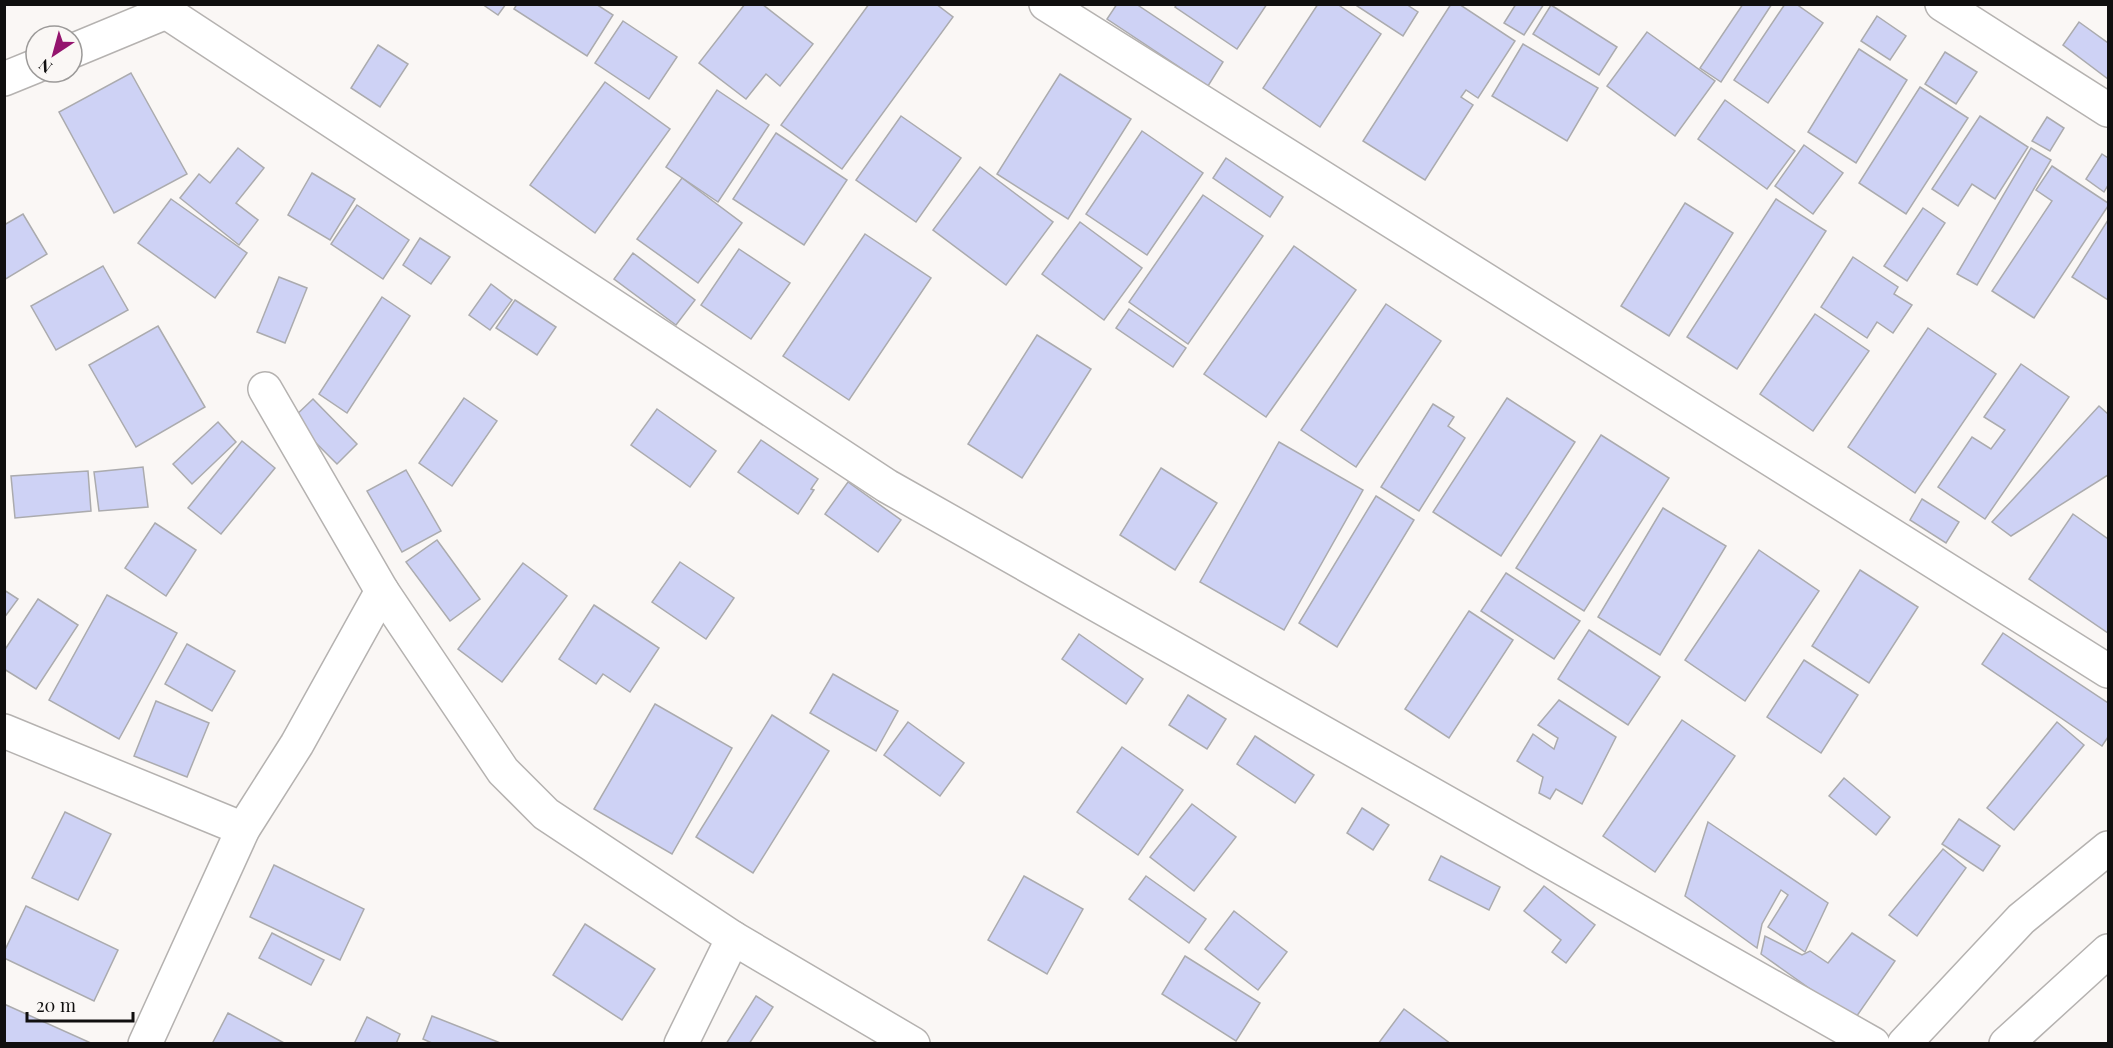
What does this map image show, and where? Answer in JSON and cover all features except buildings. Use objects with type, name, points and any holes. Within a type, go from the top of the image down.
[{"type":"street","points":[[1046,4],[2109,671]]},
{"type":"street","points":[[1942,4],[2109,110]]},
{"type":"street","points":[[84,45],[160,8],[887,486],[1873,1044]]},
{"type":"street","points":[[4,79],[24,71]]},
{"type":"street","points":[[265,389],[382,591],[503,771],[546,814],[733,938],[914,1044]]},
{"type":"street","points":[[145,1044],[243,829],[297,744],[382,591]]},
{"type":"street","points":[[4,730],[243,829]]},
{"type":"street","points":[[1904,1044],[2020,919],[2109,848]]},
{"type":"street","points":[[681,1044],[733,938]]},
{"type":"street","points":[[2006,1044],[2109,951]]}]
